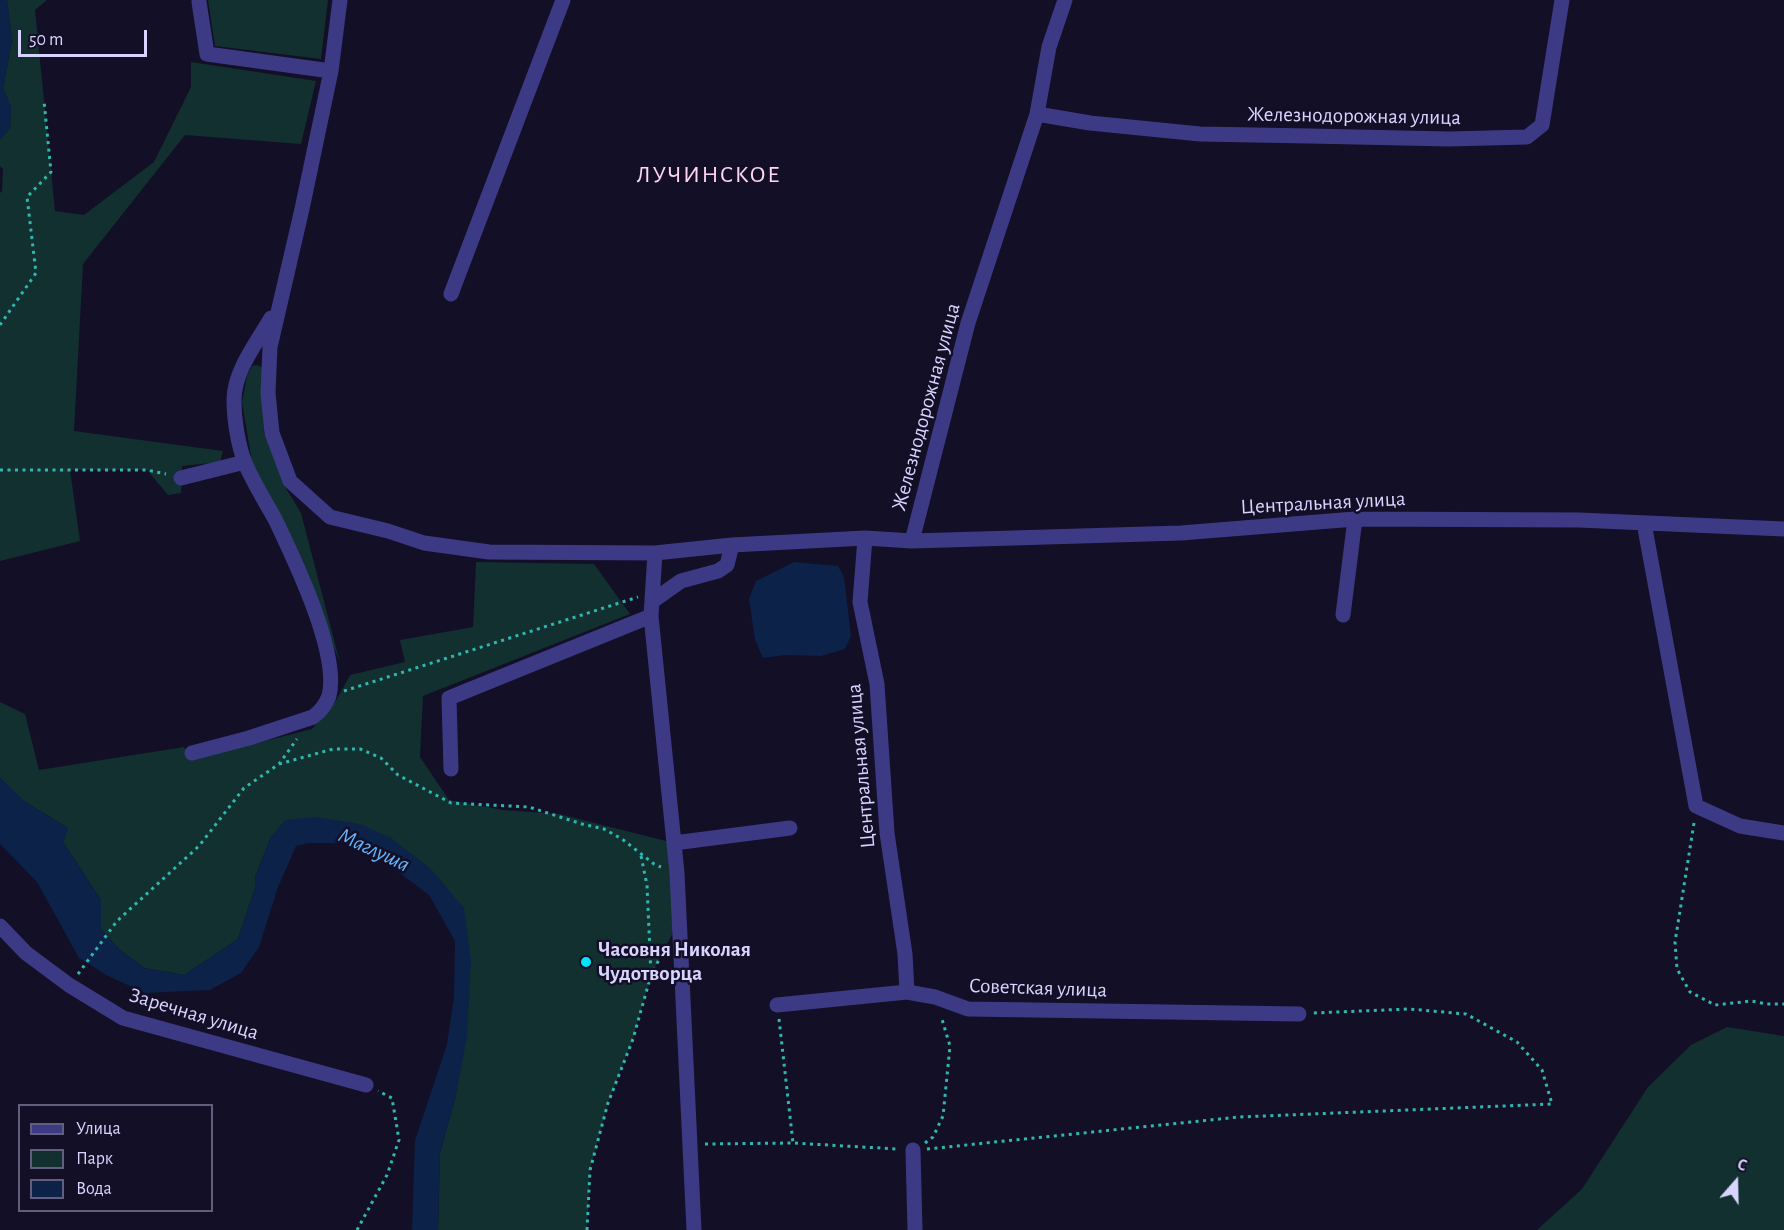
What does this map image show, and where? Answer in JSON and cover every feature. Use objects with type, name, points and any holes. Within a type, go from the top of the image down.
[{"type":"street","points":[[192,753],[313,717],[320,711],[328,696],[330,666],[313,608],[276,522],[245,462],[234,398],[242,366],[279,305],[331,71],[340,0]]},
{"type":"street","points":[[451,294],[563,0]]},
{"type":"street","name":"Железнодорожная улица","points":[[912,541],[968,323],[1037,114],[1049,47],[1065,0]]},
{"type":"street","name":"Железнодорожная улица","points":[[1037,114],[1090,123],[1200,134],[1449,139],[1527,137],[1542,125],[1562,0]]},
{"type":"street","points":[[199,2],[207,54],[331,71]]},
{"type":"street","name":"Центральная улица","points":[[279,305],[270,347],[268,393],[272,433],[290,481],[330,517],[388,531],[424,543],[489,552],[655,553],[732,544],[865,538],[912,541],[1181,533],[1355,519],[1579,520],[1784,529]]},
{"type":"street","points":[[181,478],[245,462]]},
{"type":"street","points":[[1343,615],[1355,519]]},
{"type":"street","points":[[1644,523],[1696,806],[1740,826],[1784,832]]},
{"type":"street","name":"Центральная улица","points":[[865,538],[860,602],[877,684],[886,833],[905,954],[907,992]]},
{"type":"street","points":[[451,770],[449,698],[653,603],[681,581],[718,571],[727,565],[732,544]]},
{"type":"street","points":[[655,553],[653,603],[677,873],[694,1230]]},
{"type":"street","points":[[675,843],[790,828]]},
{"type":"street","name":"Заречная улица","points":[[0,926],[26,953],[69,985],[123,1018],[366,1085]]},
{"type":"street","name":"Советская улица","points":[[777,1005],[907,992],[968,1009],[1299,1014]]},
{"type":"street","points":[[914,1150],[915,1230]]},
{"type":"path","points":[[0,325],[36,273],[27,197],[51,172],[44,101]]},
{"type":"path","points":[[0,470],[147,470],[181,478]]},
{"type":"path","points":[[328,696],[653,603]]},
{"type":"path","points":[[279,764],[313,717]]},
{"type":"path","points":[[82,969],[117,921],[200,846],[244,788],[279,764],[333,749],[360,750],[381,758],[398,776],[451,802],[528,807],[604,829],[622,839],[654,864],[677,873]]},
{"type":"path","points":[[1696,806],[1675,942],[1677,969],[1690,992],[1715,1005],[1751,1002],[1784,1004]]},
{"type":"path","points":[[641,854],[647,885],[651,975]]},
{"type":"path","points":[[587,1230],[591,1170],[609,1103],[633,1039],[651,975],[665,948]]},
{"type":"path","points":[[914,1150],[933,1137],[943,1116],[950,1046],[935,998]]},
{"type":"path","points":[[777,1005],[793,1143]]},
{"type":"path","points":[[690,1144],[793,1143],[914,1150],[1239,1117],[1552,1104],[1542,1070],[1517,1042],[1466,1014],[1409,1009],[1299,1014]]},
{"type":"path","points":[[357,1230],[387,1175],[399,1140],[392,1098],[366,1085]]},
{"type":"green space","points":[[7,0],[47,0],[35,10],[55,211],[84,215],[154,162],[191,87],[191,62],[316,81],[301,144],[185,135],[83,264],[74,431],[223,451],[220,462],[182,466],[181,493],[168,495],[147,470],[70,470],[80,541],[0,561],[0,193],[3,169],[0,166],[0,140],[10,128],[11,107],[3,89],[12,40]]},
{"type":"green space","points":[[208,0],[328,0],[321,59],[215,46]]},
{"type":"green space","points":[[258,365],[263,368],[264,433],[284,485],[301,513],[340,663],[307,579],[255,480],[242,402],[247,376],[252,366]]},
{"type":"green space","points":[[476,562],[594,564],[630,614],[423,696],[420,757],[449,800],[503,810],[559,814],[674,843],[679,921],[651,975],[633,1039],[608,1103],[590,1170],[587,1230],[438,1230],[440,1153],[456,1095],[464,908],[391,838],[271,837],[255,877],[255,888],[238,939],[184,975],[144,968],[119,949],[101,929],[101,900],[63,842],[68,828],[24,801],[0,778],[0,702],[25,714],[39,770],[184,747],[190,760],[312,729],[337,699],[350,675],[405,662],[400,640],[473,627]]},
{"type":"green space","points":[[1727,1027],[1784,1036],[1784,1230],[1537,1230],[1582,1189],[1648,1087],[1691,1045]]},
{"type":"water","points":[[0,0],[7,0],[12,40],[3,89],[11,106],[10,128],[0,140]]},
{"type":"water","points":[[794,562],[838,566],[844,577],[851,636],[845,649],[821,656],[785,655],[763,658],[755,640],[749,599],[756,581]]},
{"type":"water","name":"Маглуша","points":[[0,778],[24,801],[68,828],[63,842],[101,900],[101,929],[119,949],[144,968],[184,975],[238,939],[255,888],[255,877],[271,837],[285,820],[315,817],[360,824],[391,838],[431,869],[464,908],[471,960],[467,1036],[456,1095],[440,1153],[438,1230],[412,1230],[415,1140],[447,1044],[454,997],[455,941],[429,895],[384,861],[344,843],[308,843],[296,846],[278,887],[259,947],[241,973],[210,990],[145,993],[106,975],[79,958],[37,882],[0,844]]},
{"type":"place","name":"Часовня Николая Чудотворца","points":[[586,962]]},
{"type":"district","name":"ЛУЧИНСКОЕ","points":[[709,175]]}]
